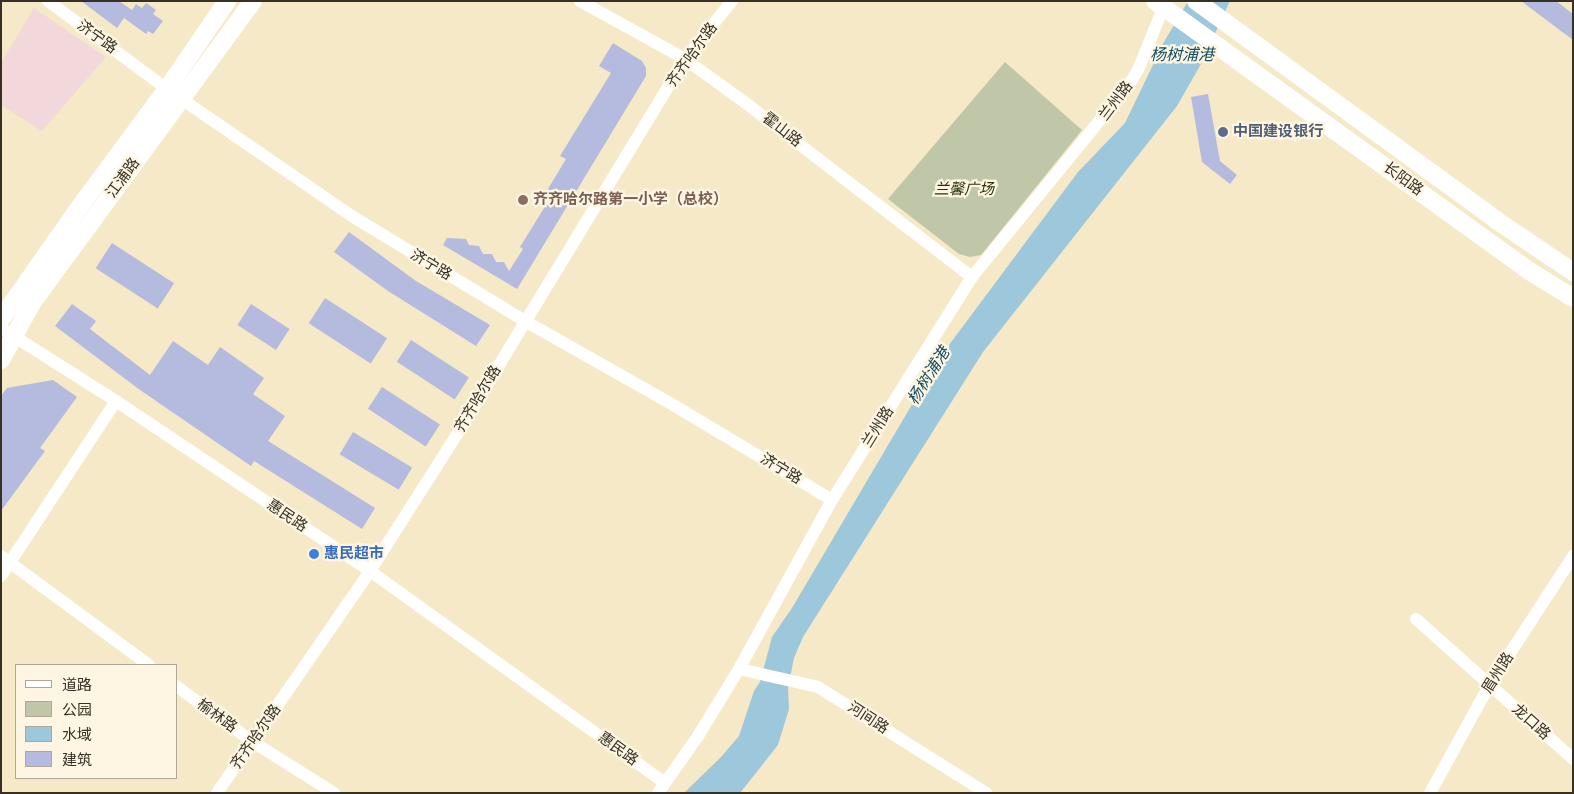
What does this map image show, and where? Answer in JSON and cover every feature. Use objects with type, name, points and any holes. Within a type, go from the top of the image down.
[{"type":"main road","name":"江浦路","points":[[1,360],[8,333],[32,303],[175,94],[228,1]]},
{"type":"main road","name":"江浦路","points":[[1,319],[84,201],[253,1]]},
{"type":"main road","name":"长阳路","points":[[1196,1],[1496,220],[1573,272]]},
{"type":"main road","name":"长阳路","points":[[1161,3],[1531,272],[1573,298]]},
{"type":"street","name":"济宁路","points":[[48,1],[175,94],[355,218],[524,321],[675,406],[832,500]]},
{"type":"street","name":"霍山路","points":[[580,1],[686,59],[751,106],[972,277]]},
{"type":"street","name":"齐齐哈尔路","points":[[217,793],[370,572],[451,444],[524,321],[686,59],[732,1]]},
{"type":"street","name":"兰州路","points":[[662,788],[698,736],[739,669],[832,500],[972,277],[1128,86],[1145,55],[1161,3]]},
{"type":"street","name":"惠民路","points":[[8,333],[116,402],[370,572],[662,788]]},
{"type":"street","points":[[1,576],[6,560],[116,402]]},
{"type":"street","name":"眉州路","points":[[1430,793],[1490,684],[1573,556]]},
{"type":"street","points":[[6,560],[148,664]]},
{"type":"street","name":"龙口路","points":[[1416,619],[1573,759]]},
{"type":"street","name":"河间路","points":[[739,669],[818,687],[986,793]]},
{"type":"street","name":"榆林路","points":[[178,687],[253,742],[334,793]]},
{"type":"shaded area","points":[[34,8],[106,57],[42,131],[1,105],[1,63]]},
{"type":"green space","name":"兰馨广场","points":[[1005,62],[1082,130],[981,255],[970,257],[959,254],[888,199]]},
{"type":"water","name":"杨树浦港","points":[[1188,1],[1230,1],[1201,64],[1177,106],[983,352],[803,637],[794,658],[788,688],[789,709],[778,745],[740,793],[684,793],[721,757],[739,736],[754,691],[760,682],[772,637],[792,608],[940,357],[1078,172],[1125,123],[1164,42]]},
{"type":"building","points":[[81,1],[119,1],[132,10],[136,4],[142,8],[146,3],[156,10],[153,14],[163,21],[153,34],[148,31],[146,34],[124,18],[117,28]]},
{"type":"building","points":[[1521,1],[1556,1],[1573,14],[1573,40]]},
{"type":"building","points":[[613,43],[642,61],[646,68],[646,76],[517,289],[443,245],[447,238],[466,239],[469,245],[479,246],[483,254],[492,254],[496,262],[504,262],[509,271],[523,249],[520,247],[554,192],[548,189],[566,159],[560,156],[611,73],[599,66]]},
{"type":"building","points":[[1208,94],[1220,161],[1237,175],[1230,184],[1202,162],[1191,97]]},
{"type":"building","points":[[349,232],[416,281],[490,325],[476,346],[388,291],[334,252]]},
{"type":"building","points":[[112,243],[174,283],[158,308],[96,268]]},
{"type":"building","points":[[325,298],[387,338],[371,363],[309,323]]},
{"type":"building","points":[[72,304],[96,321],[90,329],[150,375],[173,341],[208,365],[220,347],[264,378],[253,394],[285,416],[268,441],[375,508],[362,529],[254,461],[251,466],[140,390],[55,326]]},
{"type":"building","points":[[251,304],[290,329],[276,350],[237,325]]},
{"type":"building","points":[[411,340],[469,378],[455,399],[397,362]]},
{"type":"building","points":[[53,380],[77,397],[40,448],[45,451],[1,511],[1,396],[7,388]]},
{"type":"building","points":[[382,387],[440,425],[426,446],[368,409]]},
{"type":"building","points":[[353,432],[412,468],[399,490],[340,454]]},
{"type":"place","name":"中国建设银行","points":[[1223,132]]},
{"type":"place","name":"齐齐哈尔路第一小学（总校）","points":[[523,200]]},
{"type":"place","name":"惠民超市","points":[[314,554]]}]
